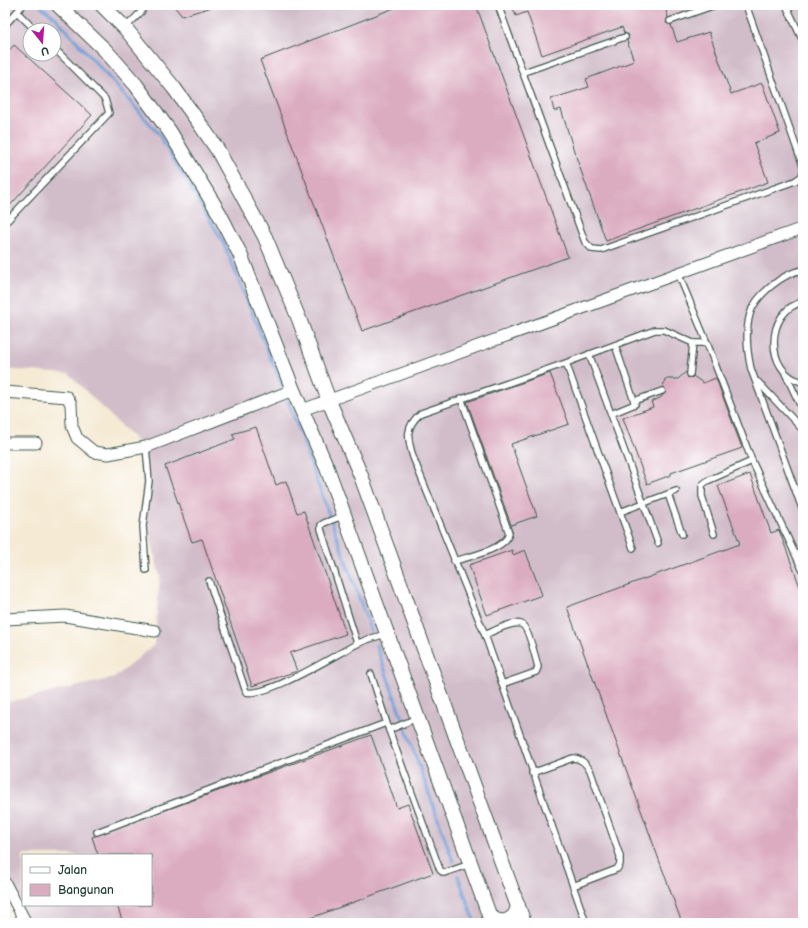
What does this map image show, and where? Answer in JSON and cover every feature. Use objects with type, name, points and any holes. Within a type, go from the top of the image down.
[{"type":"street","points":[[58,5],[105,50],[136,85],[170,132],[195,171],[228,228],[249,275],[302,410],[340,517],[388,633],[413,720],[470,863],[490,919],[500,922],[507,921],[517,912],[518,906]]},
{"type":"street","points":[[102,5],[125,28],[174,88],[197,120],[216,149],[251,209],[265,237],[299,319],[329,401],[361,476],[524,923]]},
{"type":"street","points":[[302,410],[678,272],[803,228]]},
{"type":"street","points":[[5,392],[67,397],[71,404],[74,433],[82,443],[94,452],[108,454],[146,446],[293,390]]},
{"type":"street","points":[[5,443],[36,443]]},
{"type":"street","points":[[5,619],[65,616],[155,631]]},
{"type":"street","points":[[5,883],[26,923]]},
{"type":"lane","points":[[5,25],[23,5]]},
{"type":"lane","points":[[125,28],[142,11],[142,5]]},
{"type":"lane","points":[[498,5],[524,72],[585,242],[592,249],[601,250],[795,181],[802,176],[803,172]]},
{"type":"lane","points":[[670,21],[715,5]]},
{"type":"lane","points":[[746,5],[803,166]]},
{"type":"lane","points":[[786,5],[803,41]]},
{"type":"lane","points":[[17,12],[27,22]]},
{"type":"lane","points":[[524,72],[625,37]]},
{"type":"lane","points":[[5,223],[109,113],[105,99],[62,56]]},
{"type":"lane","points":[[803,270],[780,279],[770,287],[750,313],[747,352],[755,379],[803,510]]},
{"type":"lane","points":[[678,272],[752,461],[803,571]]},
{"type":"lane","points":[[803,302],[786,312],[776,326],[773,342],[776,358],[785,372],[803,411]]},
{"type":"lane","points":[[586,923],[532,774],[485,635],[412,457],[408,431],[414,420],[421,413],[566,363],[655,330],[664,330],[693,343],[707,343]]},
{"type":"lane","points":[[690,374],[693,343]]},
{"type":"lane","points":[[611,414],[635,404],[615,345]]},
{"type":"lane","points":[[589,354],[658,543]]},
{"type":"lane","points":[[566,363],[633,548]]},
{"type":"lane","points":[[785,372],[803,382]]},
{"type":"lane","points":[[755,379],[803,430]]},
{"type":"lane","points":[[634,401],[662,391]]},
{"type":"lane","points":[[454,562],[500,545],[509,538],[509,533],[461,398]]},
{"type":"lane","points":[[146,446],[150,481],[143,526],[146,570]]},
{"type":"lane","points":[[714,534],[702,496],[702,485],[706,481],[752,461]]},
{"type":"lane","points":[[620,512],[676,491]]},
{"type":"lane","points":[[668,494],[682,534]]},
{"type":"lane","points":[[340,517],[322,525],[321,529],[357,643]]},
{"type":"lane","points":[[209,581],[246,692],[257,691],[284,682],[325,662],[357,643],[388,633]]},
{"type":"lane","points":[[485,635],[512,624],[520,623],[527,631],[538,667],[536,672],[502,684]]},
{"type":"lane","points":[[371,674],[386,723],[440,870],[444,873],[470,863]]},
{"type":"lane","points":[[389,730],[413,720]]},
{"type":"lane","points":[[97,832],[386,723]]},
{"type":"lane","points":[[532,774],[573,758],[580,759],[590,770],[620,856],[620,864],[617,869],[573,886]]},
{"type":"shaded area","points":[[5,5],[803,5],[803,923],[28,923],[5,884],[5,703],[114,678],[154,645],[160,577],[143,505],[142,447],[69,374],[5,369]]},
{"type":"building","points":[[173,5],[211,5],[212,7],[182,16]]},
{"type":"building","points":[[402,5],[476,5],[568,257],[362,331],[260,60]]},
{"type":"building","points":[[512,5],[664,5],[668,17],[666,23],[671,25],[677,42],[709,32],[731,94],[762,83],[780,133],[754,143],[768,182],[606,241],[574,151],[561,109],[554,111],[551,99],[589,87],[586,79],[634,61],[627,41],[629,35],[624,33],[622,27],[542,55],[527,12],[516,16]]},
{"type":"building","points":[[14,45],[22,52],[22,62],[33,62],[92,115],[5,211],[5,55]]},
{"type":"building","points":[[686,372],[688,378],[693,376],[703,383],[716,378],[742,448],[671,473],[671,475],[647,484],[623,418],[653,407],[651,402],[660,398],[666,392],[663,387],[665,379],[678,379]]},
{"type":"building","points":[[550,373],[569,424],[511,444],[537,516],[511,525],[467,402]]},
{"type":"building","points":[[256,427],[276,485],[286,481],[297,513],[304,511],[346,634],[290,653],[297,671],[252,686],[202,539],[192,542],[165,466],[235,439],[232,434]]},
{"type":"building","points":[[750,474],[771,533],[779,530],[803,595],[803,923],[682,923],[567,607],[740,544],[718,486]]},
{"type":"building","points":[[512,550],[513,555],[525,550],[542,595],[487,615],[469,565]]},
{"type":"building","points":[[371,735],[397,808],[408,804],[433,873],[297,923],[123,923],[117,906],[152,906],[152,854],[98,854],[92,837]]},
{"type":"waterway","points":[[39,5],[56,18],[157,132],[223,242],[282,386]]},
{"type":"waterway","points":[[288,401],[371,631]]},
{"type":"waterway","points":[[376,645],[453,861]]},
{"type":"waterway","points":[[458,876],[475,923]]}]
